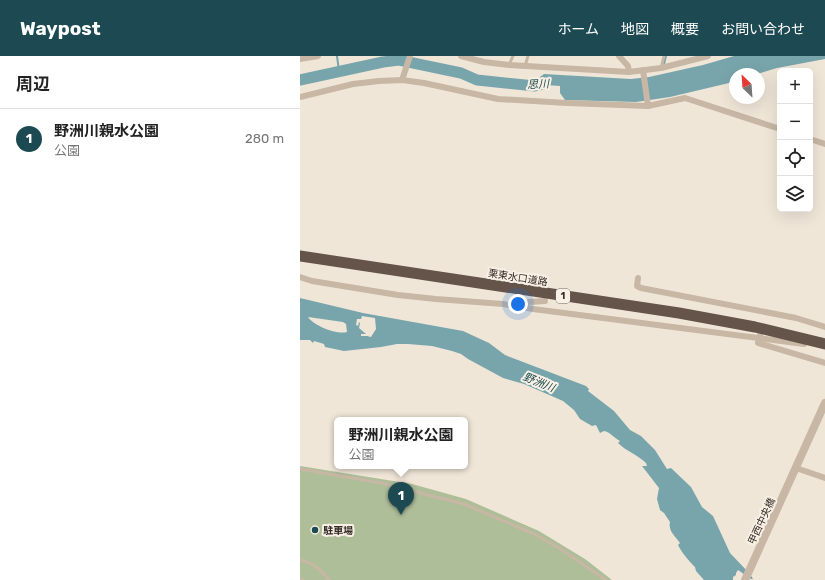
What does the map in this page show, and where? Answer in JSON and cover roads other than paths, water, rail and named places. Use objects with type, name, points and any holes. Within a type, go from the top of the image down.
[{"type":"highway","name":"栗東水口道路","points":[[300,256],[679,313],[761,333],[825,344]]},
{"type":"street","points":[[300,59],[318,56]]},
{"type":"street","points":[[403,79],[410,56]]},
{"type":"street","points":[[461,56],[484,62],[509,65],[629,72],[643,72],[708,56]]},
{"type":"street","points":[[619,56],[628,66],[629,72]]},
{"type":"street","points":[[643,72],[648,104]]},
{"type":"street","points":[[300,97],[354,84],[403,79],[498,98],[566,103],[648,104],[685,98],[777,129]]},
{"type":"street","points":[[813,140],[825,144]]},
{"type":"street","points":[[300,277],[312,281],[398,295],[503,304],[733,334],[761,333],[812,345]]},
{"type":"street","points":[[638,278],[637,286],[641,288],[796,318],[825,327]]},
{"type":"street","points":[[503,304],[545,301]]},
{"type":"street","points":[[761,333],[758,343],[825,363]]},
{"type":"street","name":"甲西中央橋","points":[[745,580],[825,403]]},
{"type":"street","points":[[796,469],[825,478]]},
{"type":"lane","points":[[509,65],[513,56]]},
{"type":"lane","points":[[524,66],[528,56]]},
{"type":"lane","points":[[662,68],[664,56]]},
{"type":"lane","points":[[300,469],[381,483],[464,504],[534,534],[559,548],[606,580]]},
{"type":"lane","points":[[300,560],[311,562],[323,572],[329,580]]},
{"type":"water","points":[[734,56],[825,56],[825,59],[765,72],[765,68],[729,68],[729,83],[670,97],[636,102],[565,100],[560,93],[560,86],[529,85],[540,82],[540,77],[544,74],[631,79],[649,77],[703,65]]},
{"type":"water","name":"野洲川","points":[[300,298],[363,313],[463,331],[489,343],[505,355],[586,386],[589,389],[588,391],[614,411],[630,430],[641,436],[655,450],[667,469],[671,468],[691,487],[702,507],[713,516],[730,553],[753,579],[738,570],[736,575],[733,577],[733,580],[704,580],[678,545],[680,543],[671,531],[670,522],[660,510],[657,499],[659,488],[642,466],[647,466],[646,463],[621,446],[618,443],[620,441],[610,434],[604,431],[600,433],[596,425],[592,426],[580,419],[574,410],[563,401],[524,384],[503,378],[461,354],[432,346],[397,344],[344,351],[325,347],[324,344],[314,341],[313,343],[310,340],[300,340]],"holes":[[[362,316],[375,318],[376,329],[371,337],[361,336],[361,334],[366,334],[359,328],[359,322],[358,326],[356,325],[357,319],[361,319]],[[308,317],[343,322],[346,324],[347,332],[343,333],[326,329],[315,324]]]},
{"type":"waterway","points":[[337,56],[339,71]]},
{"type":"waterway","points":[[664,64],[666,56]]},
{"type":"waterway","name":"思川","points":[[300,80],[383,62],[399,60],[461,73],[477,80],[535,86],[544,84]]},
{"type":"place","name":"野洲川親水公園","points":[[401,515]]},
{"type":"place","name":"駐車場","points":[[315,530]]}]
